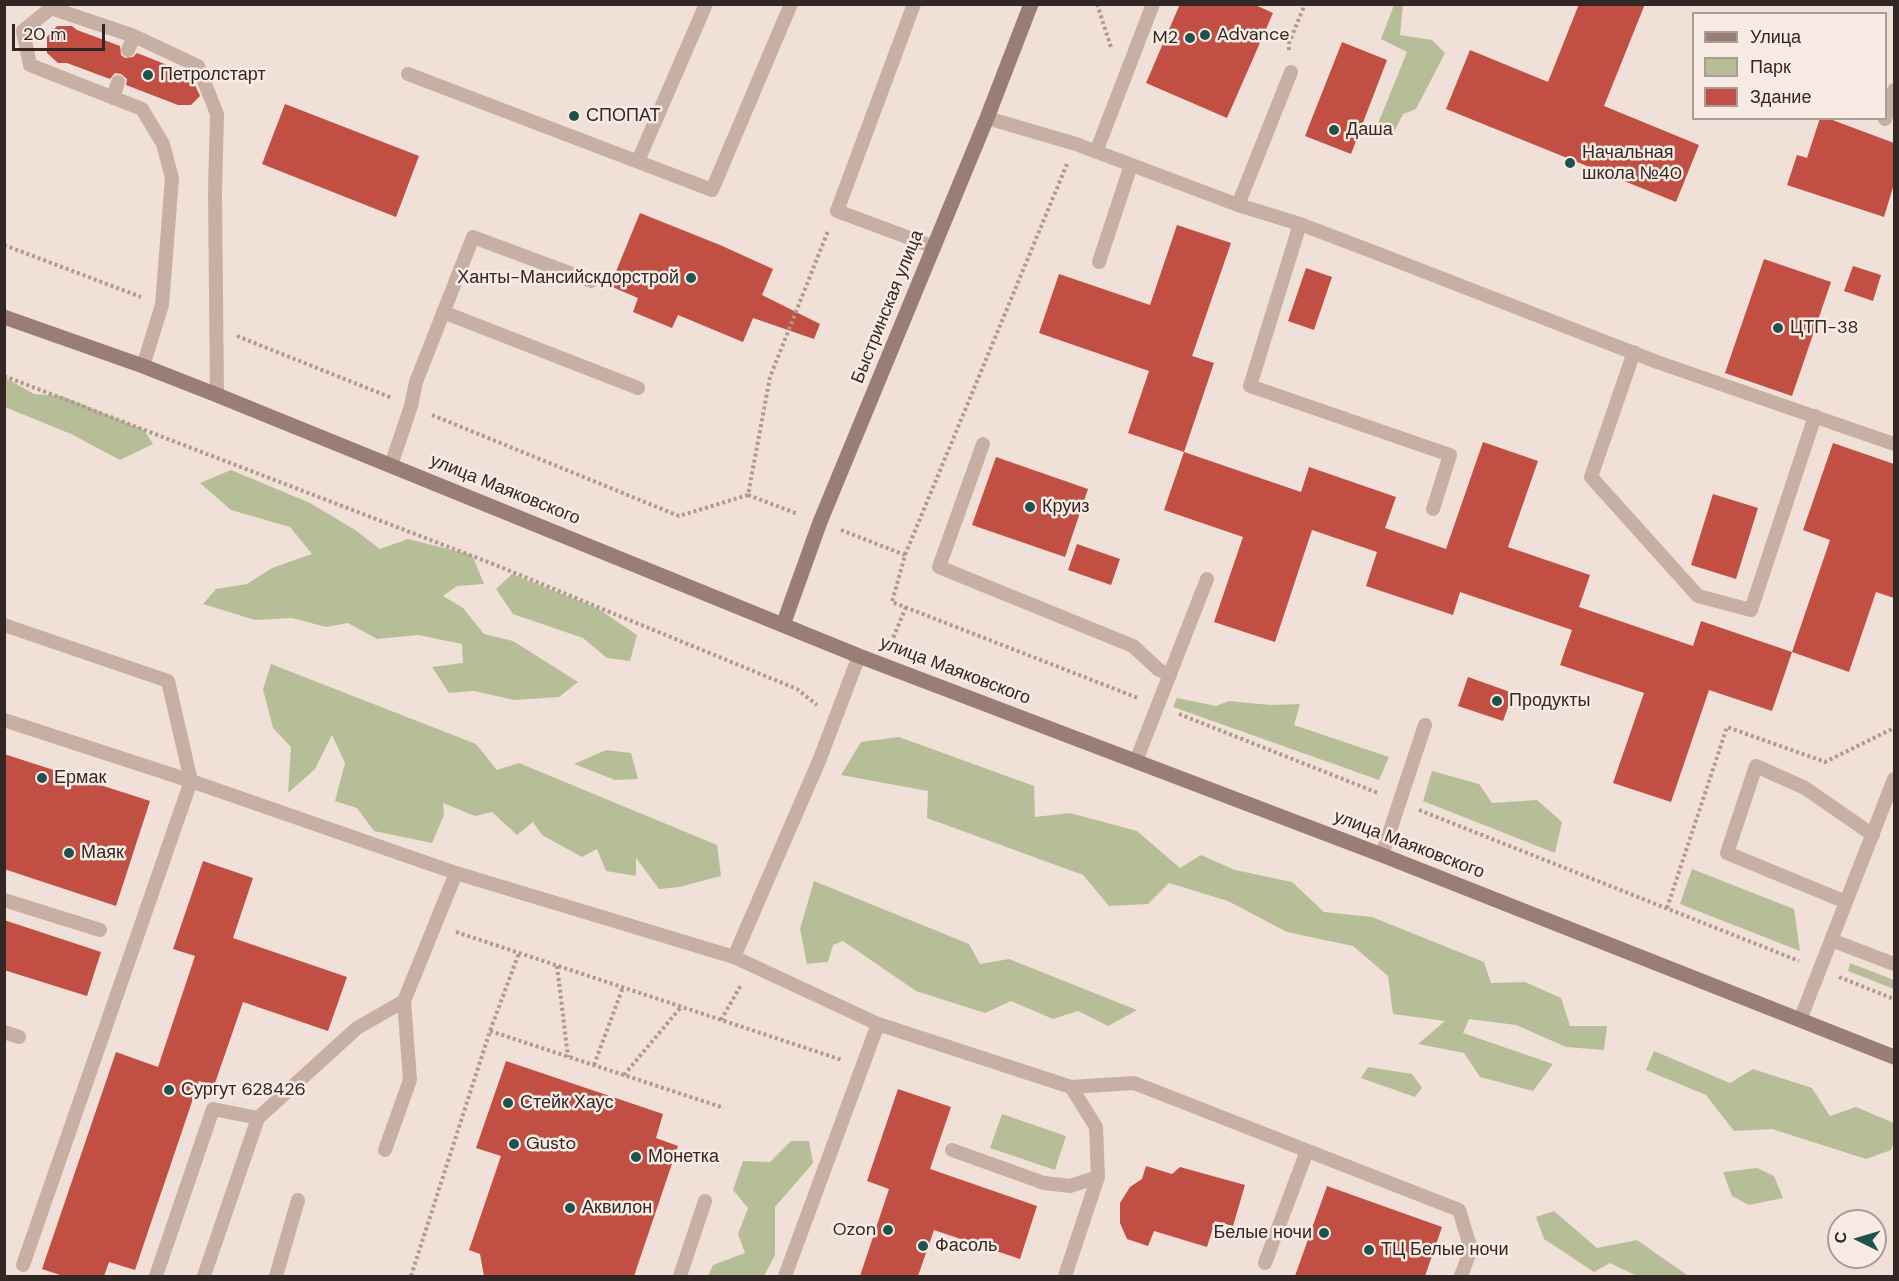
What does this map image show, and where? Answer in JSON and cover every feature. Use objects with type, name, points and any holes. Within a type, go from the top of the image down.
[{"type":"main road","name":"Быстринская улица","points":[[783,625],[820,522],[987,118],[1031,4]]},
{"type":"main road","name":"улица Маяковского","points":[[4,317],[218,395],[859,656],[1382,855],[1894,1057]]},
{"type":"lane","points":[[638,161],[706,4]]},
{"type":"lane","points":[[408,74],[712,190],[791,4]]},
{"type":"lane","points":[[914,4],[837,211],[933,247]]},
{"type":"lane","points":[[1096,152],[1154,4]]},
{"type":"lane","points":[[143,366],[162,305],[172,178],[163,144],[142,109],[30,65],[23,31],[51,8],[134,36],[198,66],[217,114],[215,193],[218,395]]},
{"type":"lane","points":[[128,50],[134,36]]},
{"type":"lane","points":[[1238,205],[1290,72]]},
{"type":"lane","points":[[112,98],[118,82]]},
{"type":"lane","points":[[1887,120],[1894,90]]},
{"type":"lane","points":[[987,118],[1076,144],[1238,205],[1300,224],[1634,352],[1894,444]]},
{"type":"lane","points":[[1099,262],[1131,165]]},
{"type":"lane","points":[[1300,224],[1250,386],[1450,455],[1433,509]]},
{"type":"lane","points":[[391,465],[411,406],[416,382],[473,237],[591,281]]},
{"type":"lane","points":[[443,312],[638,388]]},
{"type":"lane","points":[[1634,352],[1592,477],[1698,596],[1751,610],[1815,416]]},
{"type":"lane","points":[[983,444],[939,567],[1133,646],[1160,670],[1170,675]]},
{"type":"lane","points":[[1136,761],[1207,579]]},
{"type":"lane","points":[[4,626],[168,681],[191,781],[23,1265]]},
{"type":"lane","points":[[734,957],[819,761],[859,656]]},
{"type":"lane","points":[[4,720],[191,781],[456,873],[734,957],[878,1024],[1071,1087],[1134,1083],[1459,1210],[1471,1250],[1461,1276]]},
{"type":"lane","points":[[1382,855],[1425,725]]},
{"type":"lane","points":[[1846,902],[1726,853],[1756,766],[1805,788],[1873,835]]},
{"type":"lane","points":[[1800,1020],[1894,779]]},
{"type":"lane","points":[[385,1150],[410,1080],[404,1001],[456,873]]},
{"type":"lane","points":[[4,900],[100,930]]},
{"type":"lane","points":[[1831,940],[1894,964]]},
{"type":"lane","points":[[204,1276],[258,1118],[357,1028],[404,1001]]},
{"type":"lane","points":[[785,1276],[878,1024]]},
{"type":"lane","points":[[4,1032],[19,1037]]},
{"type":"lane","points":[[1065,1276],[1098,1177],[1096,1126],[1071,1087]]},
{"type":"lane","points":[[156,1276],[213,1109],[258,1118]]},
{"type":"lane","points":[[952,1150],[1044,1182],[1070,1186],[1098,1177]]},
{"type":"lane","points":[[1265,1263],[1307,1150]]},
{"type":"lane","points":[[276,1276],[298,1200]]},
{"type":"lane","points":[[680,1276],[705,1201]]},
{"type":"path","points":[[1097,4],[1112,51],[1116,41]]},
{"type":"path","points":[[1290,72],[1289,43],[1305,4]]},
{"type":"path","points":[[1076,144],[905,555],[892,602],[1894,999]]},
{"type":"path","points":[[218,327],[679,516],[748,495],[770,377],[837,211]]},
{"type":"path","points":[[4,245],[162,305]]},
{"type":"path","points":[[4,376],[493,564],[797,689],[823,711]]},
{"type":"path","points":[[435,925],[863,1067]]},
{"type":"path","points":[[411,1276],[490,1031],[519,953]]},
{"type":"path","points":[[557,966],[568,1057]]},
{"type":"path","points":[[594,1065],[622,987]]},
{"type":"path","points":[[624,1075],[681,1007]]},
{"type":"path","points":[[490,1031],[724,1107]]},
{"type":"green space","points":[[1394,5],[1403,5],[1400,35],[1432,40],[1445,53],[1416,109],[1403,114],[1393,134],[1373,136],[1407,52],[1381,39]]},
{"type":"green space","points":[[4,377],[34,394],[62,396],[144,430],[153,444],[120,460],[71,434],[5,407]]},
{"type":"green space","points":[[231,470],[310,503],[355,530],[380,549],[408,539],[472,555],[484,584],[457,586],[443,596],[463,608],[484,634],[513,641],[578,682],[559,697],[514,700],[474,691],[449,693],[432,667],[463,663],[462,644],[418,635],[377,639],[348,623],[326,627],[292,618],[255,620],[203,604],[216,589],[247,584],[272,568],[312,554],[290,527],[231,510],[200,483]]},
{"type":"green space","points":[[512,574],[597,608],[637,635],[630,661],[607,658],[583,638],[513,614],[496,589]]},
{"type":"green space","points":[[271,664],[476,744],[497,770],[519,763],[717,845],[721,876],[679,887],[659,889],[636,858],[636,876],[606,871],[597,849],[582,857],[542,835],[533,822],[517,835],[492,812],[475,816],[443,803],[444,815],[432,843],[374,831],[357,808],[335,801],[345,763],[332,735],[315,769],[288,793],[291,747],[273,728],[263,689]]},
{"type":"green space","points":[[1177,698],[1216,706],[1229,701],[1270,705],[1300,704],[1294,725],[1389,757],[1379,780],[1173,707]]},
{"type":"green space","points":[[899,737],[1034,786],[1035,817],[1070,813],[1137,831],[1180,868],[1201,855],[1235,870],[1292,882],[1324,912],[1372,917],[1484,962],[1491,983],[1525,982],[1561,998],[1570,1026],[1607,1026],[1604,1050],[1566,1047],[1516,1025],[1469,1019],[1463,1033],[1553,1064],[1533,1091],[1480,1077],[1464,1053],[1418,1044],[1445,1021],[1393,1014],[1388,976],[1353,946],[1287,932],[1228,901],[1169,883],[1148,904],[1109,906],[1083,875],[927,818],[928,791],[841,775],[861,742]]},
{"type":"green space","points":[[606,750],[631,753],[638,779],[615,780],[574,764]]},
{"type":"green space","points":[[1432,771],[1479,784],[1492,803],[1537,800],[1562,822],[1555,853],[1423,801]]},
{"type":"green space","points":[[1692,869],[1794,909],[1800,951],[1680,904]]},
{"type":"green space","points":[[814,881],[969,944],[980,964],[1009,959],[1137,1010],[1108,1026],[1078,1011],[1053,1019],[1011,1001],[985,1013],[916,991],[843,941],[833,945],[828,962],[807,964],[800,929]]},
{"type":"green space","points":[[1850,963],[1894,980],[1894,989],[1848,971]]},
{"type":"green space","points":[[1654,1051],[1730,1083],[1753,1069],[1812,1088],[1830,1116],[1856,1107],[1894,1123],[1894,1142],[1891,1150],[1866,1159],[1772,1129],[1734,1131],[1706,1095],[1646,1070]]},
{"type":"green space","points":[[1368,1067],[1412,1074],[1422,1088],[1415,1097],[1361,1078]]},
{"type":"green space","points":[[1002,1114],[1066,1136],[1055,1170],[990,1148]]},
{"type":"green space","points":[[791,1141],[809,1141],[813,1163],[775,1207],[775,1255],[764,1276],[708,1276],[713,1265],[745,1253],[738,1234],[748,1208],[733,1190],[743,1161],[770,1162]]},
{"type":"green space","points":[[1757,1168],[1774,1176],[1783,1198],[1749,1205],[1732,1196],[1723,1172]]},
{"type":"green space","points":[[1554,1211],[1597,1248],[1637,1240],[1687,1275],[1637,1276],[1610,1263],[1594,1272],[1544,1239],[1536,1217]]},
{"type":"building","points":[[1180,4],[1253,4],[1273,13],[1227,118],[1146,83]]},
{"type":"building","points":[[1579,4],[1645,4],[1604,106],[1699,145],[1676,202],[1446,109],[1470,50],[1548,82]]},
{"type":"building","points":[[57,26],[72,26],[120,46],[121,55],[125,58],[133,57],[137,53],[190,74],[200,96],[191,105],[178,105],[126,85],[127,79],[121,74],[115,73],[110,79],[67,63],[58,63],[47,53],[47,37]]},
{"type":"building","points":[[1342,42],[1387,60],[1351,154],[1305,136]]},
{"type":"building","points":[[285,104],[419,156],[396,217],[262,164]]},
{"type":"building","points":[[1819,120],[1832,120],[1894,143],[1894,184],[1884,217],[1787,185],[1797,155],[1807,158]]},
{"type":"building","name":"Ханты-Мансийскдорстрой","points":[[640,213],[773,269],[762,295],[820,324],[814,339],[753,318],[743,342],[678,315],[672,328],[633,312],[638,298],[610,286]]},
{"type":"building","points":[[1177,225],[1231,243],[1192,356],[1214,363],[1184,452],[1128,433],[1149,371],[1039,333],[1059,274],[1150,305]]},
{"type":"building","name":"ЦТП-38","points":[[1764,259],[1831,282],[1792,396],[1725,373]]},
{"type":"building","points":[[1853,266],[1881,275],[1873,301],[1844,291]]},
{"type":"building","points":[[1306,268],[1332,277],[1314,330],[1288,321]]},
{"type":"building","points":[[1483,442],[1538,461],[1508,547],[1590,575],[1579,607],[1693,646],[1701,621],[1792,652],[1772,711],[1709,690],[1671,802],[1613,783],[1644,693],[1560,665],[1572,630],[1460,592],[1453,615],[1366,586],[1377,552],[1312,530],[1275,642],[1214,622],[1243,537],[1164,510],[1184,452],[1301,492],[1309,467],[1396,497],[1385,528],[1446,549]]},
{"type":"building","points":[[1833,443],[1894,464],[1894,598],[1876,592],[1849,672],[1792,652],[1830,540],[1803,530]]},
{"type":"building","name":"Круиз","points":[[996,457],[1088,489],[1065,557],[972,525]]},
{"type":"building","points":[[1713,494],[1758,508],[1736,579],[1691,565]]},
{"type":"building","points":[[1077,544],[1120,559],[1111,585],[1068,570]]},
{"type":"building","points":[[1468,677],[1513,693],[1503,721],[1458,706]]},
{"type":"building","points":[[4,754],[150,801],[116,906],[4,869]]},
{"type":"building","points":[[203,861],[253,878],[233,938],[347,977],[328,1031],[243,1002],[214,1086],[199,1081],[135,1270],[109,1262],[104,1276],[63,1276],[42,1269],[116,1052],[158,1067],[195,956],[173,949]]},
{"type":"building","points":[[4,920],[101,952],[87,996],[4,970]]},
{"type":"building","name":"Аквилон","points":[[506,1061],[663,1114],[656,1138],[678,1146],[634,1276],[484,1276],[480,1254],[469,1250],[501,1156],[476,1148]]},
{"type":"building","points":[[898,1089],[951,1107],[930,1169],[1037,1206],[1020,1259],[934,1230],[918,1276],[860,1276],[889,1189],[867,1181]]},
{"type":"building","points":[[1146,1166],[1172,1174],[1180,1167],[1245,1185],[1233,1226],[1215,1221],[1207,1247],[1154,1231],[1148,1246],[1127,1239],[1120,1223],[1120,1203],[1130,1187],[1142,1179]]},
{"type":"building","name":"ТЦ Белые ночи","points":[[1327,1186],[1442,1227],[1425,1276],[1295,1276]]},
{"type":"place","name":"Advance","points":[[1205,35]]},
{"type":"place","name":"M2","points":[[1190,38]]},
{"type":"place","name":"Петролстарт","points":[[148,75]]},
{"type":"place","name":"СПОПАТ","points":[[574,116]]},
{"type":"place","name":"Даша","points":[[1334,130]]},
{"type":"place","name":"Начальная школа №40","points":[[1570,163]]},
{"type":"place","name":"Ханты-Мансийскдорстрой","points":[[691,278]]},
{"type":"place","name":"ЦТП-38","points":[[1778,328]]},
{"type":"place","name":"Круиз","points":[[1030,507]]},
{"type":"place","name":"Продукты","points":[[1497,701]]},
{"type":"place","name":"Ермак","points":[[42,778]]},
{"type":"place","name":"Маяк","points":[[69,853]]},
{"type":"place","name":"Сургут 628426","points":[[169,1090]]},
{"type":"place","name":"Стейк Хаус","points":[[508,1103]]},
{"type":"place","name":"Gusto","points":[[514,1144]]},
{"type":"place","name":"Монетка","points":[[636,1157]]},
{"type":"place","name":"Аквилон","points":[[570,1208]]},
{"type":"place","name":"Ozon","points":[[888,1230]]},
{"type":"place","name":"Белые ночи","points":[[1324,1233]]},
{"type":"place","name":"Фасоль","points":[[923,1246]]},
{"type":"place","name":"ТЦ Белые ночи","points":[[1369,1250]]}]
